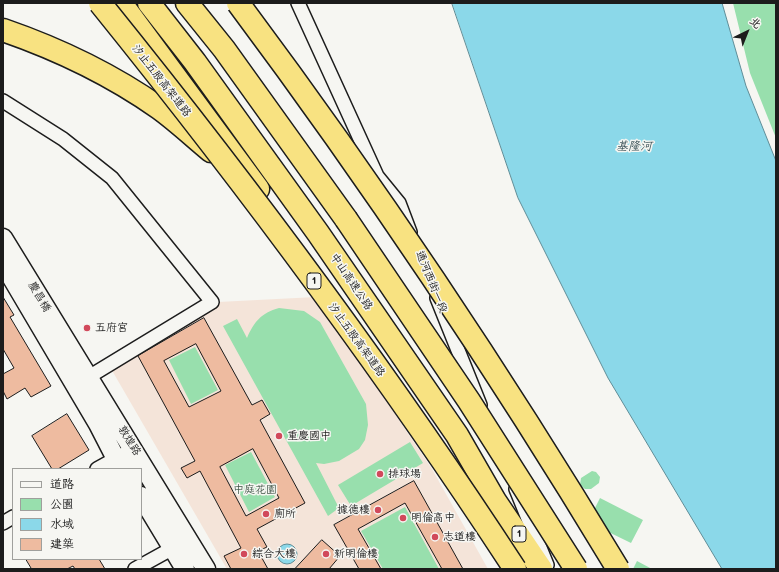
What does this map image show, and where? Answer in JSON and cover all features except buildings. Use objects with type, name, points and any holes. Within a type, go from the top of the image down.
[{"type":"highway","name":"汐止五股高架道路","points":[[100,3],[166,86],[313,280],[445,462],[515,569]]},
{"type":"highway","name":"1","points":[[121,3],[274,209],[447,449],[495,501]]},
{"type":"highway","name":"中山高速公路","points":[[149,3],[195,62],[318,233],[457,435],[495,501],[541,569]]},
{"type":"highway","points":[[238,3],[290,72],[404,236],[518,408],[618,569]]},
{"type":"highway","points":[[189,4],[224,49],[346,219],[469,401],[576,569]]},
{"type":"highway","name":"1","points":[[20,36],[99,71],[160,108],[227,164],[274,209]]},
{"type":"street","name":"通河西街一段","points":[[298,3],[377,176],[399,203],[549,569]]},
{"type":"street","points":[[3,101],[63,139],[112,178],[212,302],[82,381]]},
{"type":"street","name":"慶昌橋","points":[[3,238],[69,361]]},
{"type":"street","name":"慶昌橋","points":[[3,263],[69,361]]},
{"type":"street","name":"敦煌路","points":[[69,361],[82,381],[133,449],[206,569]]},
{"type":"street","name":"敦煌路","points":[[82,381],[98,424],[120,464]]},
{"type":"street","points":[[102,468],[120,464],[133,449]]},
{"type":"street","points":[[142,498],[185,569]]},
{"type":"street","points":[[3,523],[12,518]]},
{"type":"street","points":[[136,569],[173,548]]},
{"type":"shaded area","name":"重慶國中","points":[[316,297],[432,469],[488,569],[227,569],[110,367],[218,302]]},
{"type":"green space","points":[[733,3],[776,3],[776,138],[750,73]]},
{"type":"green space","points":[[279,308],[304,311],[320,322],[366,404],[368,425],[365,440],[359,449],[339,461],[324,464],[316,463],[339,508],[328,516],[223,326],[237,319],[247,338],[252,327],[263,315]]},
{"type":"green space","points":[[195,347],[218,390],[191,404],[169,360]]},
{"type":"green space","name":"排球場","points":[[410,442],[423,463],[351,506],[338,485]]},
{"type":"green space","name":"中庭花園","points":[[251,452],[275,497],[249,512],[225,465]]},
{"type":"green space","points":[[592,471],[596,472],[600,477],[599,483],[591,489],[585,489],[580,485],[581,478]]},
{"type":"green space","points":[[600,498],[643,520],[631,543],[588,522]]},
{"type":"green space","points":[[405,507],[439,569],[383,569],[361,531]]},
{"type":"green space","points":[[637,561],[652,569],[633,569]]},
{"type":"water","name":"基隆河","points":[[452,3],[722,3],[746,86],[776,161],[776,569],[722,569],[608,378],[518,198]]},
{"type":"water","points":[[287,544],[294,547],[297,554],[294,561],[287,564],[280,561],[277,554],[280,547]]},
{"type":"place","name":"五府宮","points":[[87,328]]},
{"type":"place","name":"重慶國中","points":[[279,436]]},
{"type":"place","name":"排球場","points":[[380,474]]},
{"type":"place","name":"據德樓","points":[[378,510]]},
{"type":"place","name":"廁所","points":[[266,514]]},
{"type":"place","name":"明倫高中","points":[[403,518]]},
{"type":"place","name":"志道樓","points":[[435,537]]},
{"type":"place","name":"綜合大樓","points":[[244,554]]},
{"type":"place","name":"新明倫樓","points":[[326,554]]}]
